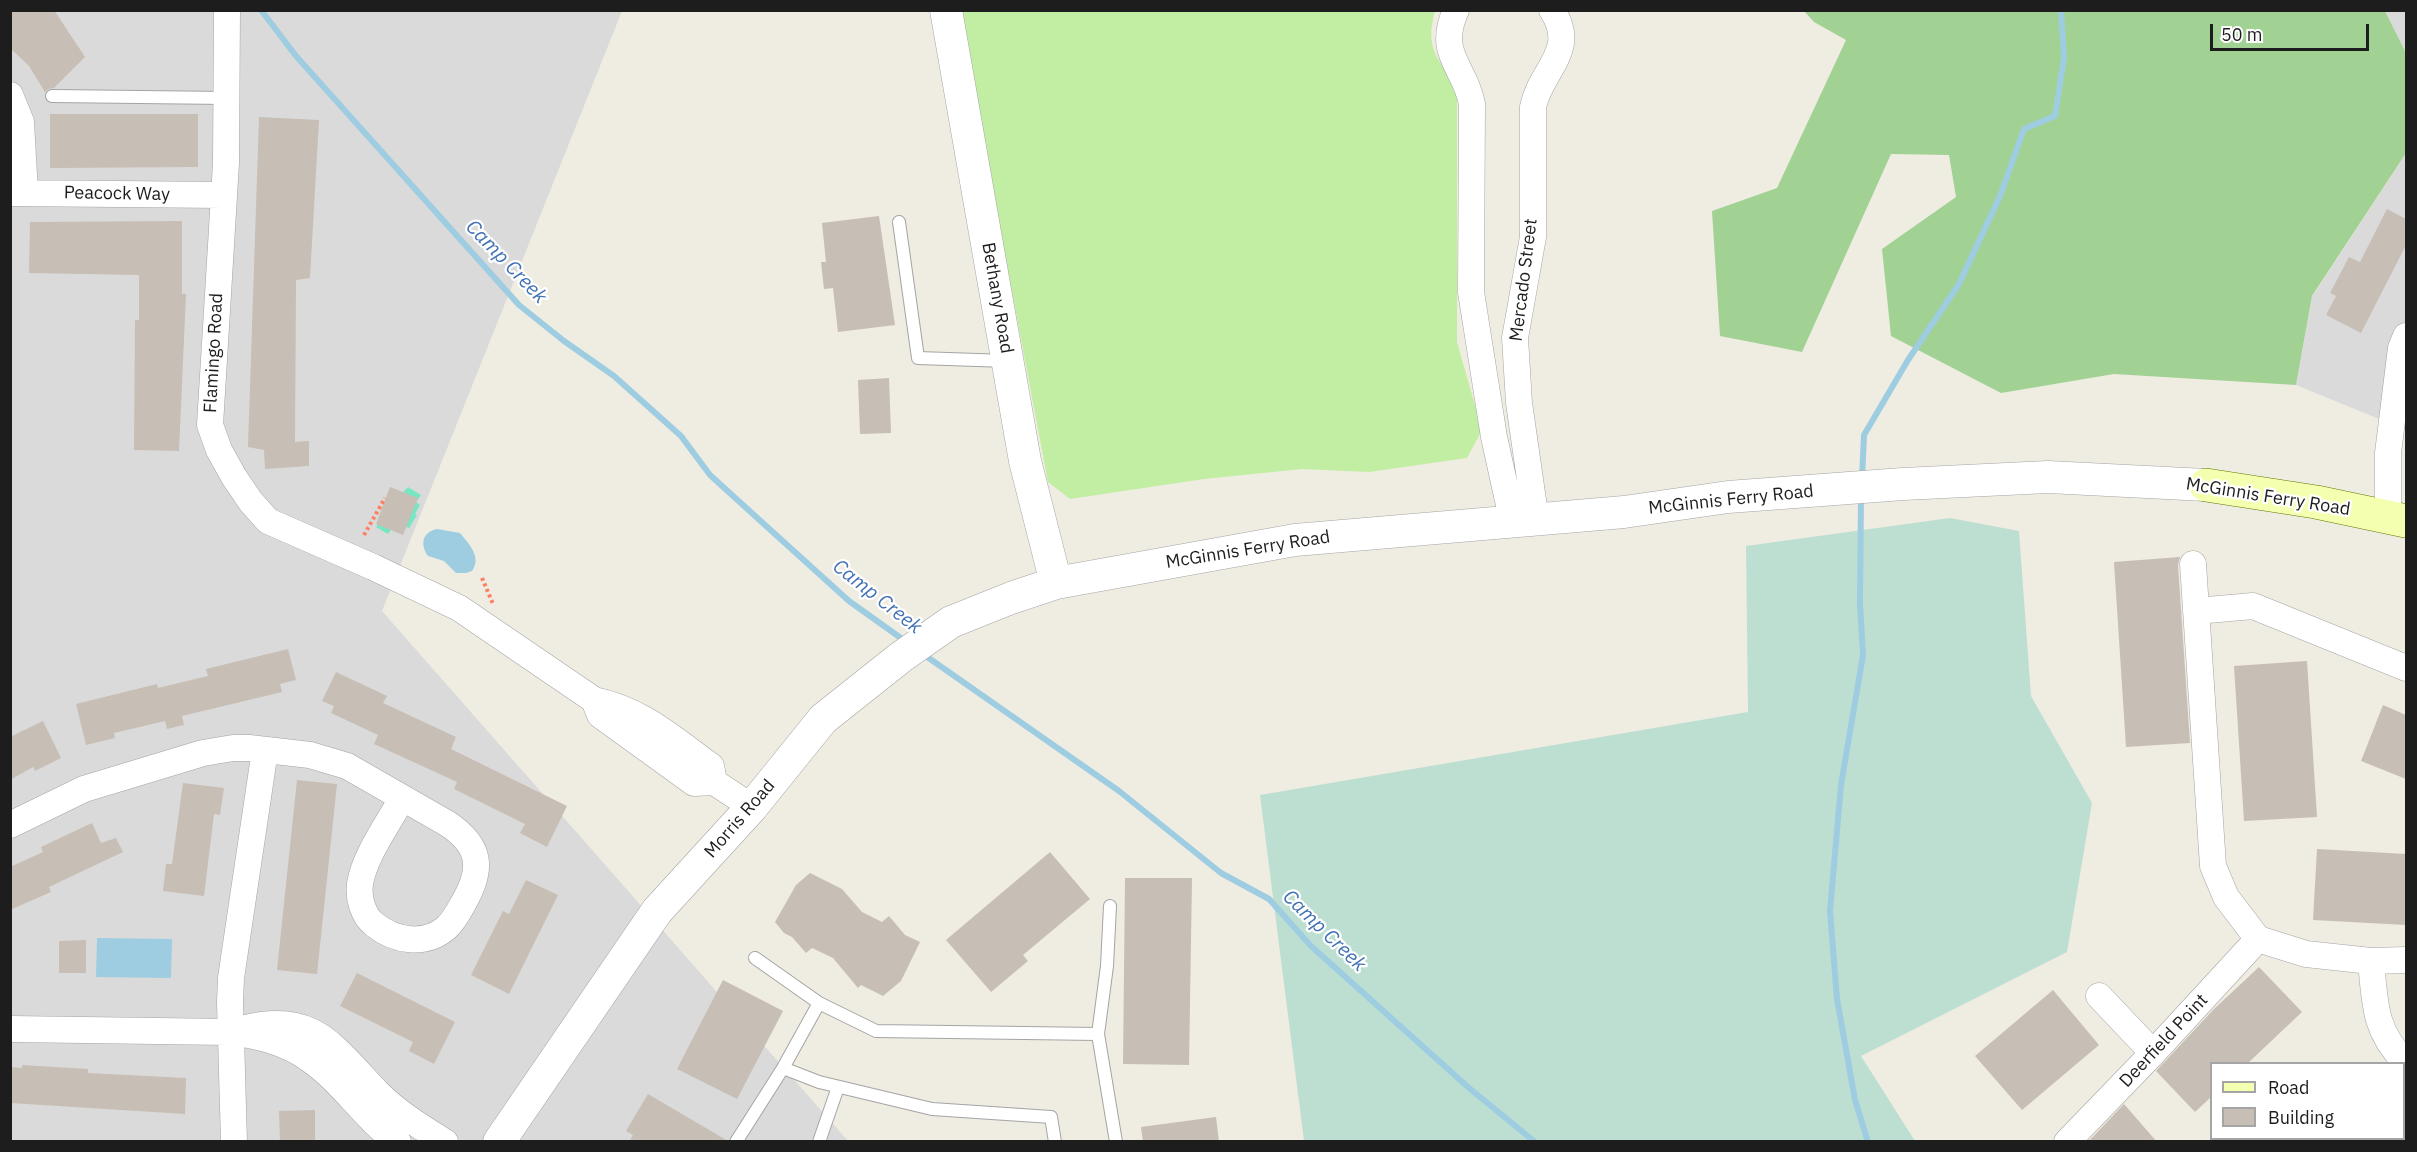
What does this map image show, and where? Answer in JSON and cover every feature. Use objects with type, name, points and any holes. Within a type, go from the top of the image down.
[{"type":"main road","name":"McGinnis Ferry Road","points":[[2206,485],[2397,519]]},
{"type":"street","name":"Flamingo Road","points":[[227,10],[224,195],[210,424],[219,450],[251,502],[268,521],[459,608],[594,700],[600,716],[664,747],[694,783],[714,782],[752,807]]},
{"type":"street","name":"Bethany Road","points":[[946,10],[1025,462],[1056,583]]},
{"type":"street","name":"Mercado Street","points":[[1456,10],[1450,24],[1450,50],[1468,89],[1472,104],[1474,316],[1487,380],[1494,436],[1525,522]]},
{"type":"street","name":"Mercado Street","points":[[1525,522],[1515,338],[1533,237],[1533,107],[1539,88],[1562,45],[1561,29],[1552,10]]},
{"type":"street","points":[[10,95],[21,122],[18,193]]},
{"type":"street","name":"Peacock Way","points":[[18,193],[224,195]]},
{"type":"street","points":[[2397,519],[2388,453],[2401,348],[2406,336]]},
{"type":"street","name":"McGinnis Ferry Road","points":[[1056,583],[1295,540],[1624,513],[1706,500],[1782,492],[2048,477],[2206,485]]},
{"type":"street","points":[[2193,564],[2213,866],[2226,897],[2258,939],[2306,954],[2371,961],[2406,960]]},
{"type":"street","name":"Morris Road","points":[[499,1142],[657,911],[752,807],[823,719],[901,657],[951,622],[1056,583]]},
{"type":"street","points":[[2196,611],[2253,606],[2406,668]]},
{"type":"street","points":[[10,825],[59,800],[109,779],[202,753],[233,748],[330,759],[347,766],[402,798],[461,833],[471,847],[476,860],[475,879],[452,922],[436,935],[414,940],[392,936],[371,922],[364,911],[359,886],[363,871],[402,798]]},
{"type":"street","points":[[234,1142],[230,1032],[231,978],[265,750]]},
{"type":"street","name":"Deerfield Point","points":[[2067,1142],[2258,939]]},
{"type":"street","points":[[2371,961],[2376,1015],[2394,1050],[2406,1063]]},
{"type":"street","points":[[2099,996],[2153,1053]]},
{"type":"street","points":[[230,1032],[256,1025],[277,1024],[297,1026],[318,1034],[342,1053],[393,1106],[445,1142]]},
{"type":"street","points":[[10,1029],[230,1032],[281,1044],[310,1059],[374,1124],[398,1142]]},
{"type":"lane","points":[[52,96],[226,98]]},
{"type":"lane","points":[[899,222],[918,358],[1009,361]]},
{"type":"lane","points":[[1110,906],[1107,966],[1098,1034],[1116,1142]]},
{"type":"lane","points":[[755,958],[819,1004],[876,1031],[1098,1034]]},
{"type":"lane","points":[[736,1142],[783,1068],[819,1004]]},
{"type":"lane","points":[[783,1068],[819,1082],[932,1109],[1051,1117],[1055,1142]]},
{"type":"lane","points":[[819,1142],[838,1087]]},
{"type":"path","points":[[364,535],[385,498]]},
{"type":"shaded area","points":[[10,11],[622,11],[382,611],[848,1141],[11,1141]]},
{"type":"shaded area","points":[[2385,11],[2406,11],[2406,53]]},
{"type":"shaded area","points":[[2406,153],[2406,430],[2296,385],[2312,297]]},
{"type":"green space","points":[[959,11],[1435,11],[1431,34],[1434,51],[1457,85],[1457,342],[1482,430],[1467,458],[1369,472],[1302,469],[1204,479],[1070,499],[1048,482]]},
{"type":"green space","points":[[1804,11],[2385,11],[2406,53],[2406,153],[2312,296],[2296,385],[2114,374],[2001,393],[1891,336],[1882,249],[1956,197],[1949,155],[1891,154],[1802,352],[1720,336],[1712,211],[1777,188],[1846,40],[1814,22]]},
{"type":"green space","points":[[408,487],[421,495],[416,502],[420,505],[415,514],[417,515],[409,528],[406,527],[402,533],[393,527],[388,534],[376,527],[386,511]]},
{"type":"green space","points":[[1950,518],[2019,531],[2031,696],[2092,803],[2067,952],[1861,1056],[1915,1141],[1304,1141],[1260,795],[1748,712],[1746,546]]},
{"type":"water","points":[[437,529],[460,533],[475,556],[475,566],[472,571],[456,573],[444,561],[428,556],[423,543],[425,536]]},
{"type":"water","points":[[97,938],[172,939],[171,978],[96,977]]},
{"type":"building","points":[[10,10],[54,10],[85,57],[54,88],[45,92],[29,66],[10,48]]},
{"type":"building","points":[[50,114],[198,114],[198,167],[50,168]]},
{"type":"building","points":[[259,117],[319,120],[310,278],[296,280],[295,442],[309,441],[309,466],[265,469],[264,450],[248,447]]},
{"type":"building","points":[[2387,209],[2406,219],[2406,245],[2361,333],[2326,315],[2336,296],[2330,293],[2349,257],[2360,262]]},
{"type":"building","points":[[879,216],[895,325],[838,332],[833,288],[824,289],[821,262],[826,262],[822,223]]},
{"type":"building","points":[[182,221],[182,294],[186,294],[179,451],[134,450],[135,320],[139,320],[139,275],[29,273],[30,222]]},
{"type":"building","points":[[889,378],[891,433],[860,434],[858,380]]},
{"type":"building","points":[[390,487],[418,498],[403,535],[376,524]]},
{"type":"building","points":[[2180,557],[2178,565],[2190,743],[2126,747],[2114,562]]},
{"type":"building","points":[[288,649],[296,680],[280,684],[282,692],[182,716],[184,725],[167,729],[165,721],[114,733],[115,738],[86,745],[76,704],[157,684],[158,688],[208,676],[206,669]]},
{"type":"building","points":[[2307,661],[2317,817],[2244,821],[2234,666]]},
{"type":"building","points":[[336,672],[387,696],[383,703],[456,737],[451,749],[567,806],[547,847],[520,833],[525,824],[454,789],[457,782],[374,744],[378,735],[331,713],[334,706],[322,701]]},
{"type":"building","points":[[2383,705],[2406,715],[2406,779],[2361,761]]},
{"type":"building","points":[[43,721],[61,758],[35,771],[33,767],[10,780],[10,737]]},
{"type":"building","points":[[297,780],[337,784],[317,974],[277,970]]},
{"type":"building","points":[[183,783],[224,788],[220,815],[214,814],[204,896],[163,891],[166,864],[172,864]]},
{"type":"building","points":[[92,823],[101,843],[116,838],[123,852],[49,887],[51,892],[10,910],[10,867],[43,852],[41,847]]},
{"type":"building","points":[[2317,849],[2406,854],[2406,925],[2313,920]]},
{"type":"building","points":[[1050,852],[1090,899],[1023,955],[1028,961],[991,992],[946,940]]},
{"type":"building","points":[[810,873],[842,889],[862,912],[882,922],[889,916],[905,935],[920,942],[901,981],[883,996],[861,985],[858,988],[833,958],[812,948],[806,953],[775,922],[796,885]]},
{"type":"building","points":[[1125,878],[1192,878],[1189,1065],[1123,1064]]},
{"type":"building","points":[[526,880],[558,895],[509,994],[471,975],[503,911],[509,914]]},
{"type":"building","points":[[86,940],[86,973],[59,973],[59,941]]},
{"type":"building","points":[[2259,967],[2302,1012],[2249,1062],[2210,1062],[2210,1098],[2195,1112],[2156,1071],[2214,1009]]},
{"type":"building","points":[[357,973],[455,1022],[434,1064],[409,1051],[413,1042],[340,1006]]},
{"type":"building","points":[[723,980],[783,1011],[737,1099],[677,1069]]},
{"type":"building","points":[[2053,990],[2099,1045],[2022,1110],[1975,1056]]},
{"type":"building","points":[[22,1065],[88,1069],[88,1073],[186,1078],[185,1114],[10,1103],[10,1067],[22,1068]]},
{"type":"building","points":[[648,1094],[728,1142],[629,1142],[633,1135],[626,1131]]},
{"type":"building","points":[[2124,1104],[2157,1142],[2088,1142]]},
{"type":"building","points":[[315,1110],[315,1142],[280,1142],[279,1111]]},
{"type":"building","points":[[1216,1117],[1219,1142],[1143,1142],[1141,1127]]},
{"type":"waterway","name":"Camp Creek","points":[[261,10],[296,56],[519,305],[564,341],[614,376],[681,436],[710,475],[849,601],[905,641]]},
{"type":"waterway","points":[[1862,479],[1864,435],[1908,360],[1959,284],[2000,196],[2024,129],[2055,116],[2064,58],[2061,10]]},
{"type":"waterway","points":[[1861,495],[1860,604],[1863,655],[1841,785],[1830,911],[1837,999],[1855,1100],[1868,1142]]},
{"type":"waterway","name":"Camp Creek","points":[[923,654],[1119,791],[1221,873],[1269,899],[1311,946],[1469,1088],[1535,1142]]}]
